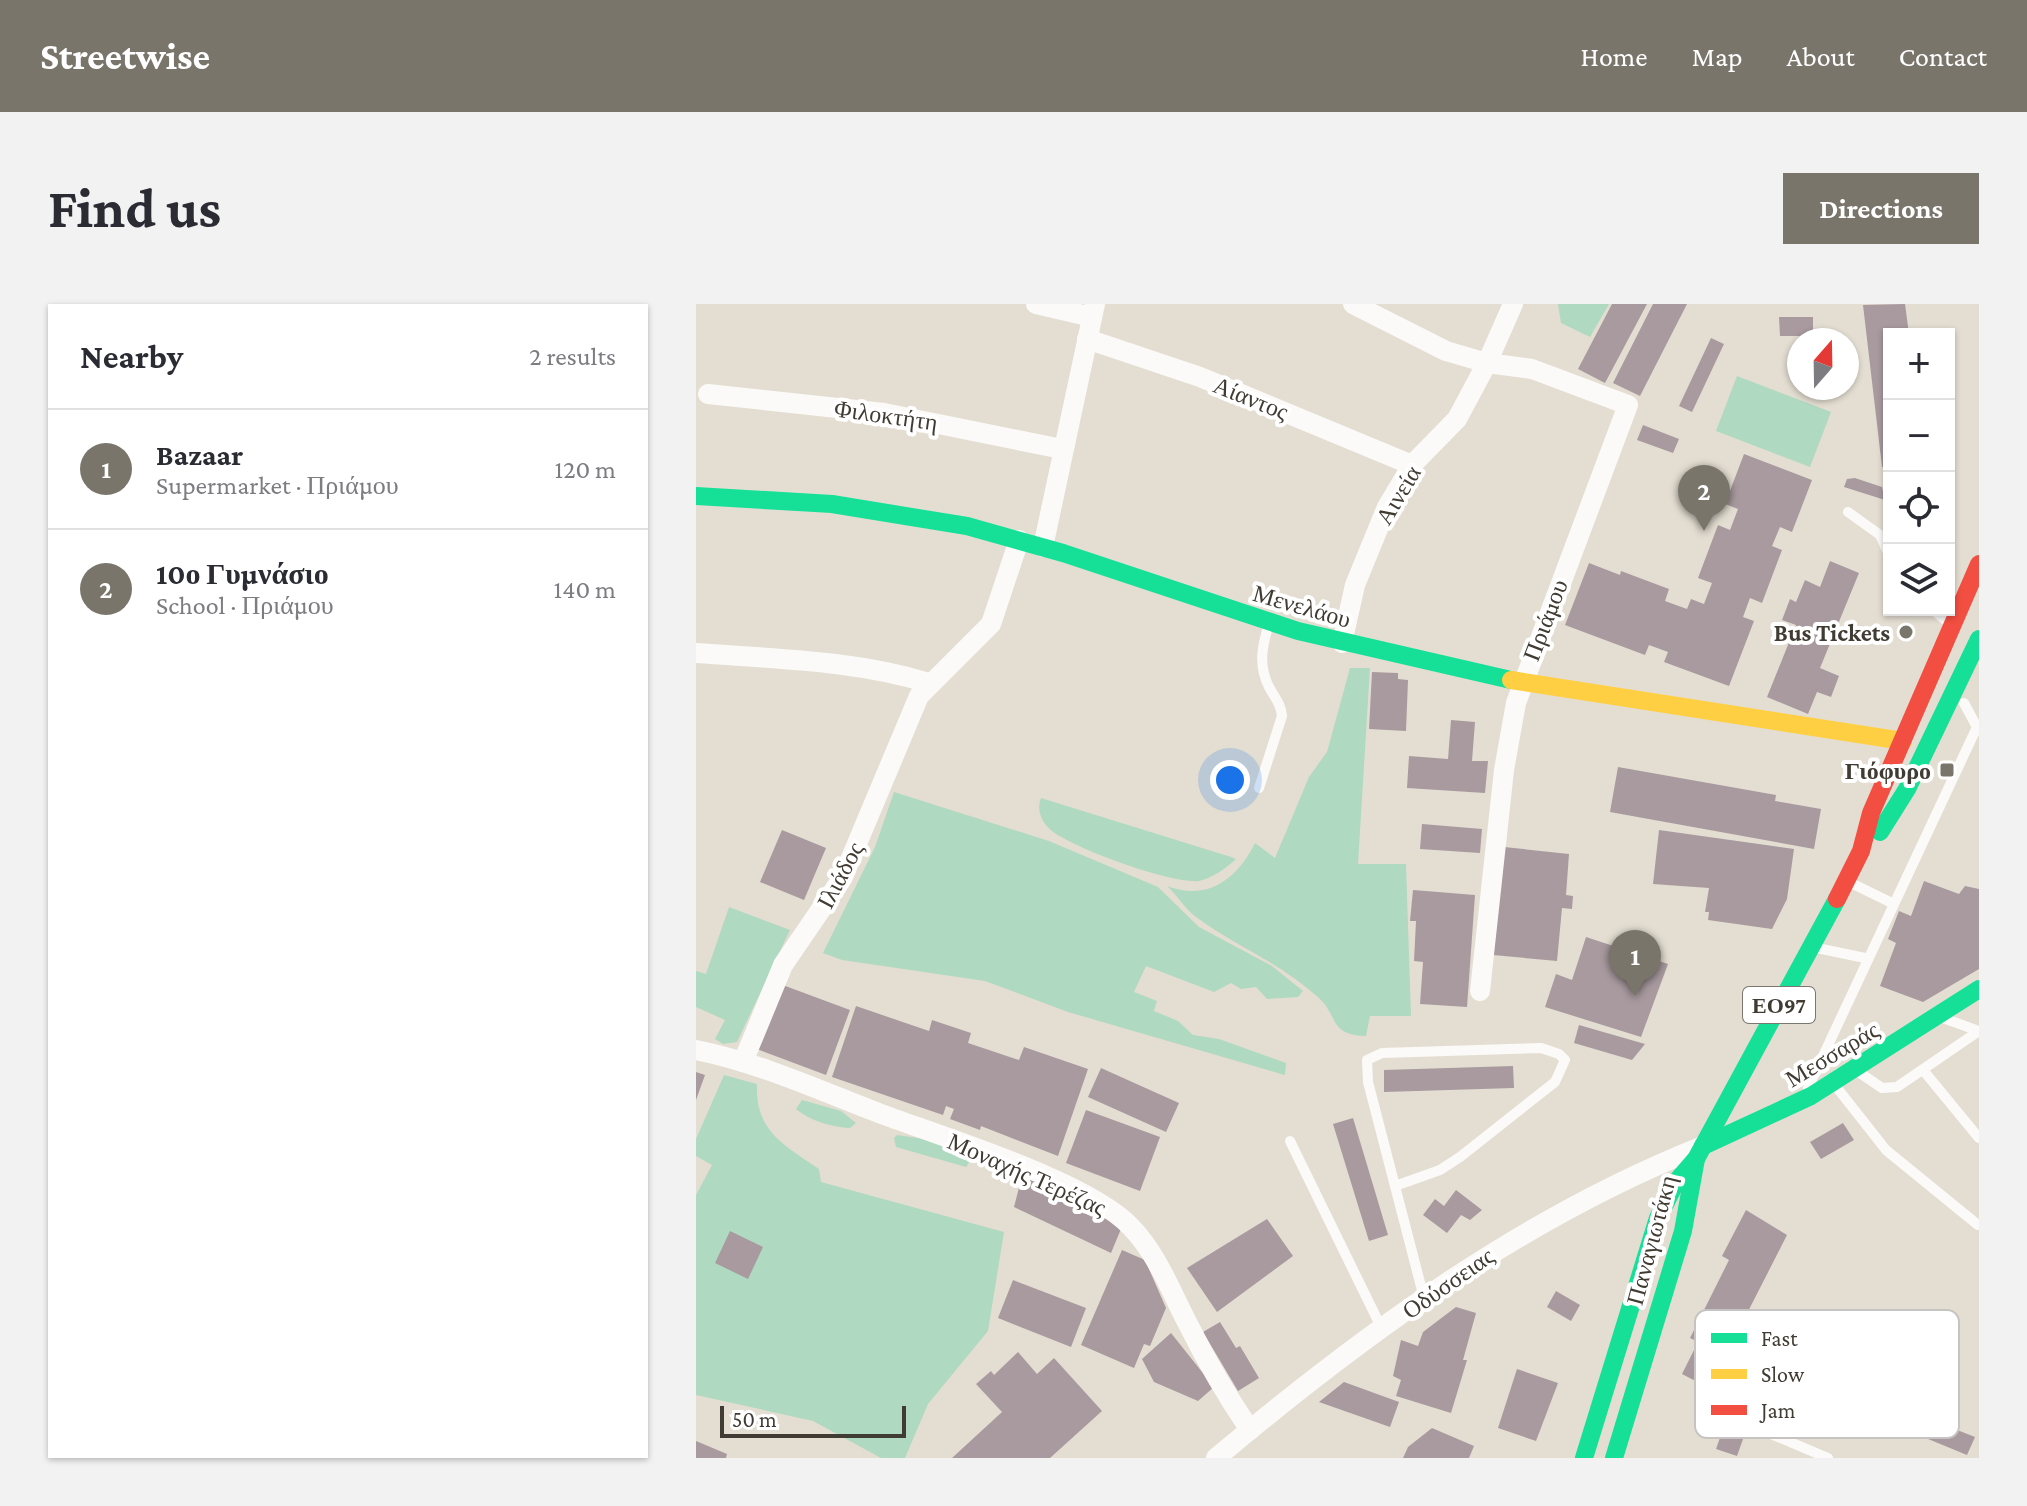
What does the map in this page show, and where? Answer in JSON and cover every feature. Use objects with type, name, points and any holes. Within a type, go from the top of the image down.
[{"type":"street","points":[[1036,304],[1093,310],[1043,547]]},
{"type":"street","points":[[1353,304],[1446,351],[1487,363]]},
{"type":"street","name":"Αινεία","points":[[1342,643],[1355,585],[1392,498],[1412,465],[1452,426],[1487,363],[1513,304]]},
{"type":"street","name":"Αίαντος","points":[[1087,339],[1200,377],[1412,465]]},
{"type":"street","name":"Πριάμου","points":[[1480,991],[1505,759],[1522,681],[1628,405],[1532,369],[1487,363]]},
{"type":"street","name":"Φιλοκτήτη","points":[[708,394],[884,413],[1062,449]]},
{"type":"street","name":"Μενελάου","points":[[696,496],[899,512],[1019,540],[1269,622],[1444,668],[1903,741]]},
{"type":"street","name":"Ιλιάδος","points":[[743,1062],[783,965],[843,877],[911,711],[929,683],[991,624],[1019,540]]},
{"type":"street","name":"ΕΟ97","points":[[1699,1153],[1847,881],[1861,851],[1866,826],[1979,564]]},
{"type":"street","name":"ΕΟ97","points":[[1861,851],[1885,827],[1907,789],[1979,639]]},
{"type":"street","points":[[696,653],[842,664],[898,673],[929,683]]},
{"type":"street","name":"Μεσσαράς","points":[[1699,1153],[1856,1070],[1979,989]]},
{"type":"street","name":"Μοναχής Τερέζας","points":[[696,1050],[743,1062],[1047,1178],[1118,1215],[1139,1235],[1158,1263],[1218,1382],[1250,1430]]},
{"type":"street","name":"Οδύσσειας","points":[[1216,1458],[1382,1329],[1499,1248],[1634,1175],[1699,1153]]},
{"type":"street","name":"Παναγιωτάκη","points":[[1584,1458],[1650,1237],[1670,1192],[1699,1153]]},
{"type":"street","name":"Παναγιωτάκη","points":[[1614,1458],[1683,1231],[1699,1153]]},
{"type":"lane","points":[[1848,512],[1880,535],[1884,544]]},
{"type":"lane","points":[[1940,616],[1953,626]]},
{"type":"lane","points":[[1259,788],[1282,716],[1281,705],[1267,683],[1261,661],[1269,622]]},
{"type":"lane","points":[[1802,1100],[1865,958],[1977,727],[1964,703]]},
{"type":"lane","points":[[1847,881],[1892,903]]},
{"type":"lane","points":[[1812,947],[1865,958]]},
{"type":"lane","points":[[1938,1016],[1979,1031]]},
{"type":"lane","points":[[1856,1070],[1882,1088],[1890,1088],[1923,1070],[1979,1031]]},
{"type":"lane","points":[[1395,1186],[1440,1170],[1460,1157],[1555,1082],[1565,1060],[1559,1054],[1541,1048],[1371,1056],[1366,1064],[1368,1082],[1424,1298]]},
{"type":"lane","points":[[1923,1070],[1979,1138]]},
{"type":"lane","points":[[1833,1083],[1886,1150],[1978,1225]]},
{"type":"lane","points":[[1290,1141],[1382,1329]]},
{"type":"lane","points":[[1781,1438],[1828,1458]]},
{"type":"green space","points":[[1558,304],[1609,304],[1590,337],[1561,323]]},
{"type":"green space","points":[[1737,376],[1787,395],[1787,400],[1800,400],[1831,412],[1810,467],[1716,431]]},
{"type":"green space","points":[[1350,668],[1370,668],[1358,864],[1406,864],[1411,1016],[1370,1016],[1366,1036],[1340,1029],[1325,1005],[1304,985],[1196,917],[1167,886],[1196,891],[1220,884],[1240,867],[1255,843],[1275,858],[1309,777],[1327,752]]},
{"type":"green space","points":[[894,792],[1049,841],[1158,887],[1199,927],[1272,966],[1303,991],[1298,997],[1267,999],[1256,987],[1241,989],[1231,983],[1214,992],[1146,966],[1134,992],[1157,1001],[1154,1011],[1178,1021],[1193,1035],[1219,1039],[1286,1063],[1285,1075],[1068,1012],[985,981],[842,960],[823,953],[875,847]]},
{"type":"green space","points":[[1041,798],[1236,859],[1214,875],[1199,881],[1146,871],[1081,847],[1052,831],[1041,816]]},
{"type":"green space","points":[[729,907],[790,930],[737,1042],[723,1044],[715,1039],[725,1020],[696,1007],[696,971],[706,974]]},
{"type":"green space","points":[[724,1075],[757,1084],[761,1114],[767,1125],[783,1144],[819,1169],[821,1182],[1004,1232],[988,1331],[928,1404],[905,1458],[881,1458],[813,1421],[696,1395],[696,1195],[712,1165],[696,1156],[696,1139]]},
{"type":"green space","points":[[802,1100],[841,1111],[856,1123],[850,1128],[814,1120],[796,1109]]},
{"type":"green space","points":[[897,1135],[931,1140],[967,1152],[971,1160],[966,1167],[896,1147],[894,1138]]},
{"type":"building","points":[[1612,304],[1647,304],[1605,383],[1578,369]]},
{"type":"building","points":[[1653,304],[1687,304],[1640,396],[1613,383]]},
{"type":"building","points":[[1905,304],[1908,328],[1883,328],[1882,467],[1863,305]]},
{"type":"building","points":[[1779,317],[1813,317],[1813,328],[1787,328],[1787,336],[1780,336]]},
{"type":"building","points":[[1711,338],[1724,344],[1692,412],[1679,406]]},
{"type":"building","points":[[1643,425],[1679,439],[1673,453],[1637,440]]},
{"type":"building","points":[[1744,454],[1812,480],[1792,532],[1780,527],[1772,546],[1782,550],[1762,603],[1750,598],[1743,617],[1754,621],[1729,686],[1664,662],[1668,652],[1649,645],[1645,655],[1565,625],[1589,563],[1669,589],[1665,601],[1687,609],[1691,599],[1704,604],[1712,583],[1698,578],[1718,525],[1730,530],[1738,509],[1725,504]]},
{"type":"building","points":[[1855,478],[1882,487],[1883,499],[1844,487],[1847,479]]},
{"type":"building","points":[[1830,561],[1859,573],[1820,668],[1839,676],[1831,697],[1817,692],[1808,714],[1767,697],[1796,625],[1782,620],[1790,599],[1796,602],[1805,580],[1820,587]]},
{"type":"building","points":[[1372,672],[1398,673],[1398,679],[1408,680],[1406,731],[1369,729]]},
{"type":"building","points":[[1451,720],[1475,722],[1472,761],[1488,761],[1485,793],[1407,788],[1409,756],[1448,759]]},
{"type":"building","points":[[1618,767],[1776,795],[1775,801],[1821,809],[1814,849],[1610,812]]},
{"type":"building","points":[[1422,824],[1482,829],[1480,853],[1420,849]]},
{"type":"building","points":[[782,830],[826,848],[804,900],[760,882]]},
{"type":"building","points":[[1659,830],[1794,849],[1787,899],[1772,929],[1708,920],[1709,912],[1705,912],[1709,888],[1653,884]]},
{"type":"building","points":[[1504,847],[1569,854],[1566,895],[1573,896],[1572,909],[1562,908],[1557,961],[1493,955]]},
{"type":"building","points":[[1924,881],[1959,894],[1965,886],[1979,889],[1979,969],[1923,1002],[1880,986],[1896,943],[1888,939],[1899,911],[1911,916]]},
{"type":"building","points":[[1413,890],[1475,895],[1467,1007],[1420,1004],[1423,962],[1414,961],[1416,921],[1410,921]]},
{"type":"building","points":[[1586,937],[1668,964],[1641,1037],[1545,1007],[1556,974],[1572,980]]},
{"type":"building","points":[[780,984],[850,1010],[826,1075],[757,1049]]},
{"type":"building","points":[[856,1006],[929,1031],[932,1020],[971,1033],[968,1043],[1019,1060],[1024,1047],[1088,1069],[1058,1156],[981,1126],[980,1130],[950,1119],[954,1109],[946,1106],[943,1115],[832,1077]]},
{"type":"building","points":[[1579,1025],[1645,1044],[1632,1060],[1574,1043]]},
{"type":"building","points":[[1513,1066],[1514,1088],[1384,1092],[1384,1070]]},
{"type":"building","points":[[1101,1068],[1179,1103],[1166,1132],[1088,1097]]},
{"type":"building","points":[[696,1072],[705,1075],[696,1100]]},
{"type":"building","points":[[1086,1110],[1160,1137],[1140,1191],[1066,1163]]},
{"type":"building","points":[[1353,1118],[1388,1235],[1369,1241],[1333,1124]]},
{"type":"building","points":[[1843,1123],[1854,1140],[1821,1159],[1810,1142]]},
{"type":"building","points":[[1022,1176],[1096,1209],[1121,1229],[1111,1253],[1014,1207]]},
{"type":"building","points":[[1456,1190],[1482,1210],[1470,1220],[1461,1215],[1447,1233],[1423,1215],[1435,1199],[1444,1206]]},
{"type":"building","points":[[1746,1210],[1787,1235],[1749,1310],[1704,1310],[1729,1260],[1722,1256]]},
{"type":"building","points":[[1267,1219],[1293,1256],[1217,1312],[1187,1268]]},
{"type":"building","points":[[730,1231],[763,1247],[748,1279],[715,1263]]},
{"type":"building","points":[[1122,1250],[1145,1260],[1166,1308],[1150,1346],[1144,1344],[1134,1368],[1081,1345]]},
{"type":"building","points":[[1013,1280],[1086,1308],[1071,1347],[998,1318]]},
{"type":"building","points":[[1556,1291],[1580,1305],[1571,1321],[1547,1307]]},
{"type":"building","points":[[1456,1307],[1476,1313],[1463,1360],[1467,1360],[1451,1413],[1396,1396],[1401,1380],[1393,1376],[1401,1340],[1418,1346],[1423,1332]]},
{"type":"building","points":[[1220,1322],[1236,1348],[1240,1346],[1259,1378],[1238,1391],[1203,1332]]},
{"type":"building","points":[[1171,1333],[1214,1387],[1198,1401],[1154,1382],[1142,1359]]},
{"type":"building","points":[[1695,1348],[1695,1381],[1682,1374]]},
{"type":"building","points":[[1018,1352],[1037,1374],[1054,1358],[1102,1411],[1050,1458],[952,1458],[1002,1412],[976,1384],[991,1371],[994,1375]]},
{"type":"building","points":[[1517,1369],[1558,1383],[1536,1441],[1498,1428]]},
{"type":"building","points":[[1344,1382],[1399,1402],[1390,1427],[1319,1402]]},
{"type":"building","points":[[1432,1428],[1474,1446],[1469,1458],[1403,1458],[1408,1447]]},
{"type":"building","points":[[1959,1431],[1975,1437],[1967,1455],[1926,1438],[1959,1438]]},
{"type":"building","points":[[1720,1438],[1743,1439],[1737,1456],[1716,1449]]},
{"type":"building","points":[[696,1441],[727,1454],[726,1458],[696,1458]]},
{"type":"traffic: fast","points":[[696,496],[832,504],[967,526],[1063,553],[1298,631],[1511,680]]},
{"type":"traffic: fast","points":[[1880,832],[1907,789],[1979,639]]},
{"type":"traffic: fast","points":[[1584,1458],[1658,1218],[1676,1182],[1696,1159],[1837,899]]},
{"type":"traffic: fast","points":[[1703,1146],[1811,1096],[1979,989]]},
{"type":"traffic: fast","points":[[1614,1458],[1683,1231],[1696,1159]]},
{"type":"traffic: slow","points":[[1511,680],[1903,741]]},
{"type":"traffic: jam","points":[[1837,899],[1861,851],[1871,813],[1979,564]]},
{"type":"place","name":"10ο Γυμνάσιο","points":[[1704,531]]},
{"type":"place","name":"Bus Tickets","points":[[1906,632]]},
{"type":"place","name":"Γιόφυρο","points":[[1947,770]]},
{"type":"place","name":"Bazaar","points":[[1635,996]]}]
